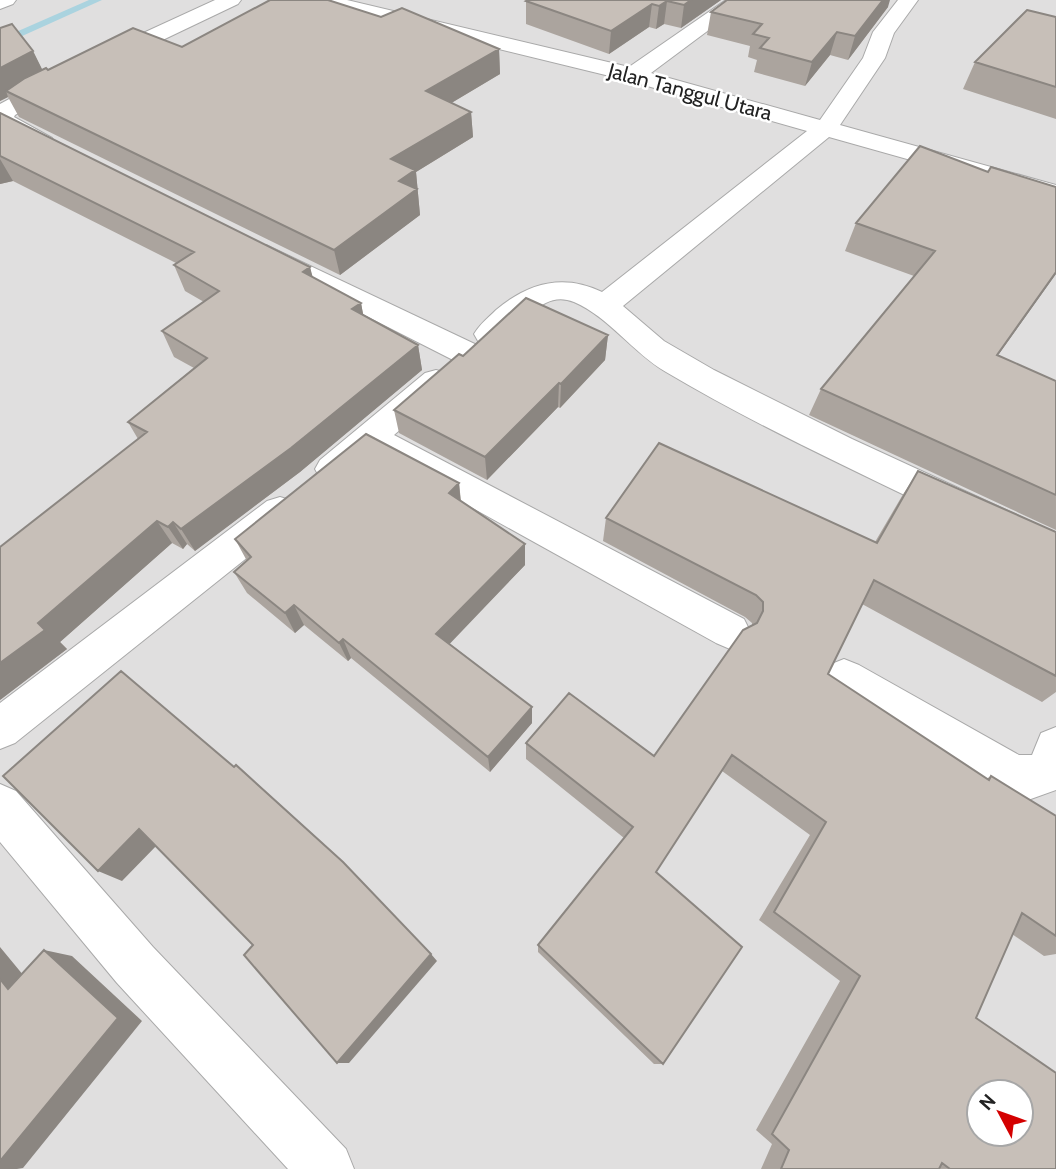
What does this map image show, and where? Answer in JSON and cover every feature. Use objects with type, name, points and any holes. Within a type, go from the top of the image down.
[{"type":"street","points":[[0,3],[6,0]]},
{"type":"street","points":[[68,156],[7,125],[1,120],[5,111],[75,73],[231,0]]},
{"type":"street","name":"Jalan Tanggul Utara","points":[[322,0],[640,69],[826,128],[1056,192]]},
{"type":"street","points":[[640,69],[739,0]]},
{"type":"street","points":[[604,306],[826,128],[874,58],[884,32],[908,0]]},
{"type":"street","points":[[243,242],[468,354]]},
{"type":"street","points":[[0,729],[314,484],[468,354],[528,299],[548,290],[570,291],[604,306],[631,332],[664,357],[863,461],[1056,550]]},
{"type":"street","points":[[370,437],[730,631]]},
{"type":"street","points":[[844,678],[1004,771],[1023,779],[1035,779],[1051,768],[1056,748]]},
{"type":"street","points":[[0,807],[135,964],[326,1169]]},
{"type":"shaded area","points":[[0,0],[1056,0],[1056,1169],[0,1169]]},
{"type":"building","points":[[270,0],[328,0],[381,17],[402,8],[499,49],[426,91],[471,112],[391,159],[415,170],[399,181],[417,189],[334,250],[6,91],[25,78],[46,68],[48,70],[133,28],[182,47]]},
{"type":"building","points":[[691,0],[684,5],[667,1],[659,6],[652,4],[611,31],[526,1]]},
{"type":"building","points":[[727,0],[883,0],[855,36],[837,32],[812,62],[760,48],[769,38],[753,34],[762,24],[711,12]]},
{"type":"building","points":[[1027,10],[1056,17],[1056,87],[975,62]]},
{"type":"building","points":[[12,24],[33,51],[0,68],[0,28]]},
{"type":"building","points":[[0,113],[310,267],[303,272],[361,303],[352,309],[418,345],[291,448],[181,529],[173,522],[168,527],[157,521],[38,623],[45,630],[0,663],[0,547],[147,432],[128,422],[207,358],[162,331],[219,291],[174,265],[194,252],[0,156]]},
{"type":"building","points":[[920,146],[988,172],[991,167],[1056,187],[1056,272],[997,355],[1056,381],[1056,495],[821,389],[935,251],[856,223]]},
{"type":"building","points":[[526,298],[608,335],[485,457],[394,410],[459,354],[463,356]]},
{"type":"building","points":[[366,434],[459,483],[449,493],[525,544],[436,634],[532,707],[488,757],[343,639],[339,643],[294,605],[285,613],[234,572],[251,557],[235,539]]},
{"type":"building","points":[[659,443],[877,543],[918,471],[1056,532],[1056,676],[874,580],[828,674],[989,780],[991,776],[1056,816],[1056,936],[1022,913],[976,1018],[1056,1073],[1056,1169],[950,1169],[942,1163],[939,1169],[781,1169],[789,1150],[772,1134],[860,976],[774,912],[826,822],[732,755],[656,872],[742,947],[663,1064],[538,945],[633,827],[526,743],[569,693],[654,756],[743,630],[757,623],[763,611],[763,602],[756,595],[606,518]]},
{"type":"building","points":[[121,671],[234,767],[236,765],[343,862],[431,954],[337,1063],[244,955],[253,945],[139,829],[98,871],[3,776]]},
{"type":"building","points":[[44,950],[118,1018],[0,1161],[0,979],[8,989]]},
{"type":"waterway","points":[[0,43],[97,0]]}]
